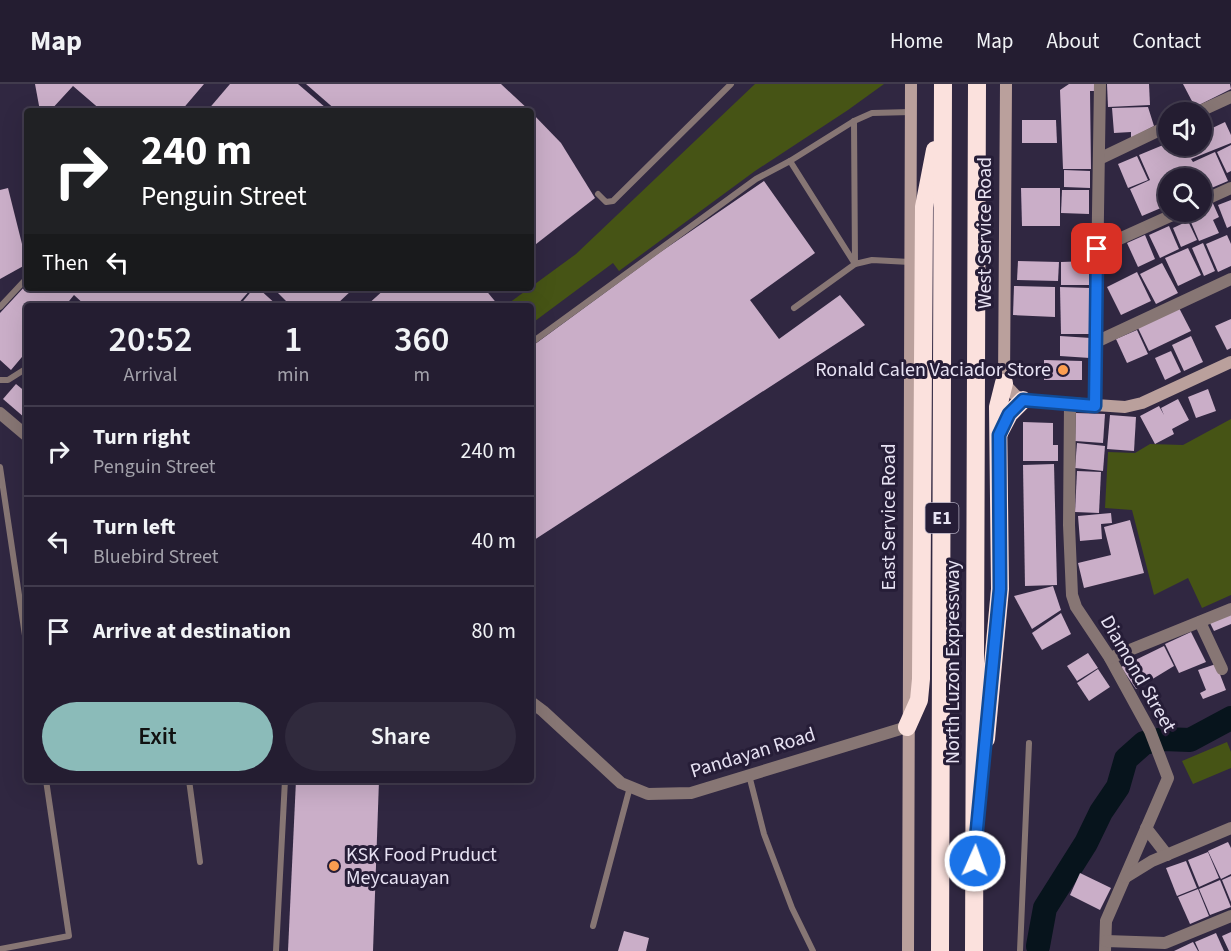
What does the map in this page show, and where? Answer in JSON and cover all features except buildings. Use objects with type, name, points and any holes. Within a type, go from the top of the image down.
[{"type":"highway","name":"North Luzon Expressway","points":[[940,951],[943,84]]},
{"type":"highway","name":"North Luzon Expressway","points":[[974,951],[977,84]]},
{"type":"highway","points":[[908,727],[919,700],[921,679],[924,207],[943,107]]},
{"type":"highway","points":[[976,839],[1000,589],[998,407],[1004,383]]},
{"type":"highway","points":[[999,435],[1009,414],[1023,400]]},
{"type":"main road","name":"East Service Road","points":[[908,951],[911,84]]},
{"type":"main road","name":"West Service Road","points":[[1004,383],[1006,84]]},
{"type":"main road","points":[[1004,383],[1023,400],[1125,407],[1142,403],[1231,362]]},
{"type":"street","points":[[1095,406],[1100,84]]},
{"type":"street","points":[[1212,106],[1231,97]]},
{"type":"street","points":[[1099,159],[1158,131]]},
{"type":"street","points":[[1212,197],[1231,188]]},
{"type":"street","points":[[1097,249],[1158,221]]},
{"type":"street","points":[[1096,342],[1231,279]]},
{"type":"street","name":"Diamond Street","points":[[1070,404],[1069,525],[1072,595],[1076,607],[1110,658],[1150,731],[1168,778],[1106,921],[1106,946]]},
{"type":"street","points":[[0,413],[24,433]]},
{"type":"street","points":[[1110,658],[1231,609]]},
{"type":"street","points":[[1200,622],[1222,669]]},
{"type":"street","name":"Pandayan Road","points":[[534,704],[621,783],[648,794],[691,793],[908,727]]},
{"type":"street","points":[[1146,828],[1167,855]]},
{"type":"street","points":[[1126,877],[1167,855],[1231,828]]},
{"type":"street","points":[[1106,946],[1165,943],[1231,916]]},
{"type":"lane","points":[[598,194],[606,202],[613,201],[731,84]]},
{"type":"lane","points":[[534,341],[756,179],[790,161],[854,121],[872,113],[911,112]]},
{"type":"lane","points":[[854,121],[855,264]]},
{"type":"lane","points":[[790,161],[855,264]]},
{"type":"lane","points":[[794,308],[855,264],[872,260],[910,262]]},
{"type":"lane","points":[[0,307],[24,281]]},
{"type":"lane","points":[[0,380],[8,380],[24,370]]},
{"type":"lane","points":[[0,467],[2,497],[24,631]]},
{"type":"lane","points":[[1020,951],[1029,743]]},
{"type":"lane","points":[[749,775],[764,834],[792,908],[813,951]]},
{"type":"lane","points":[[0,949],[69,936],[46,783]]},
{"type":"lane","points":[[189,783],[200,862]]},
{"type":"lane","points":[[276,951],[285,783]]},
{"type":"lane","points":[[592,926],[630,787]]},
{"type":"green space","points":[[755,84],[884,84],[755,171],[619,271],[613,263],[534,322],[534,303],[509,303],[525,291],[534,291],[534,285],[576,254]]},
{"type":"green space","points":[[1231,419],[1231,595],[1202,608],[1188,578],[1154,595],[1132,510],[1105,508],[1108,452],[1135,453],[1150,444],[1183,445]]},
{"type":"green space","points":[[1227,742],[1231,752],[1231,768],[1193,784],[1182,761]]},
{"type":"waterway","points":[[1038,946],[1045,908],[1118,787],[1126,759],[1144,743],[1163,739],[1190,740],[1231,718]]},
{"type":"place","name":"Ronald Calen Vaciador Store","points":[[1063,370]]},
{"type":"place","name":"KSK Food Pruduct Meycauayan","points":[[334,866]]},
{"type":"route","points":[[975,861],[1000,589],[999,435],[1009,414],[1023,400],[1095,406],[1097,249]]}]
